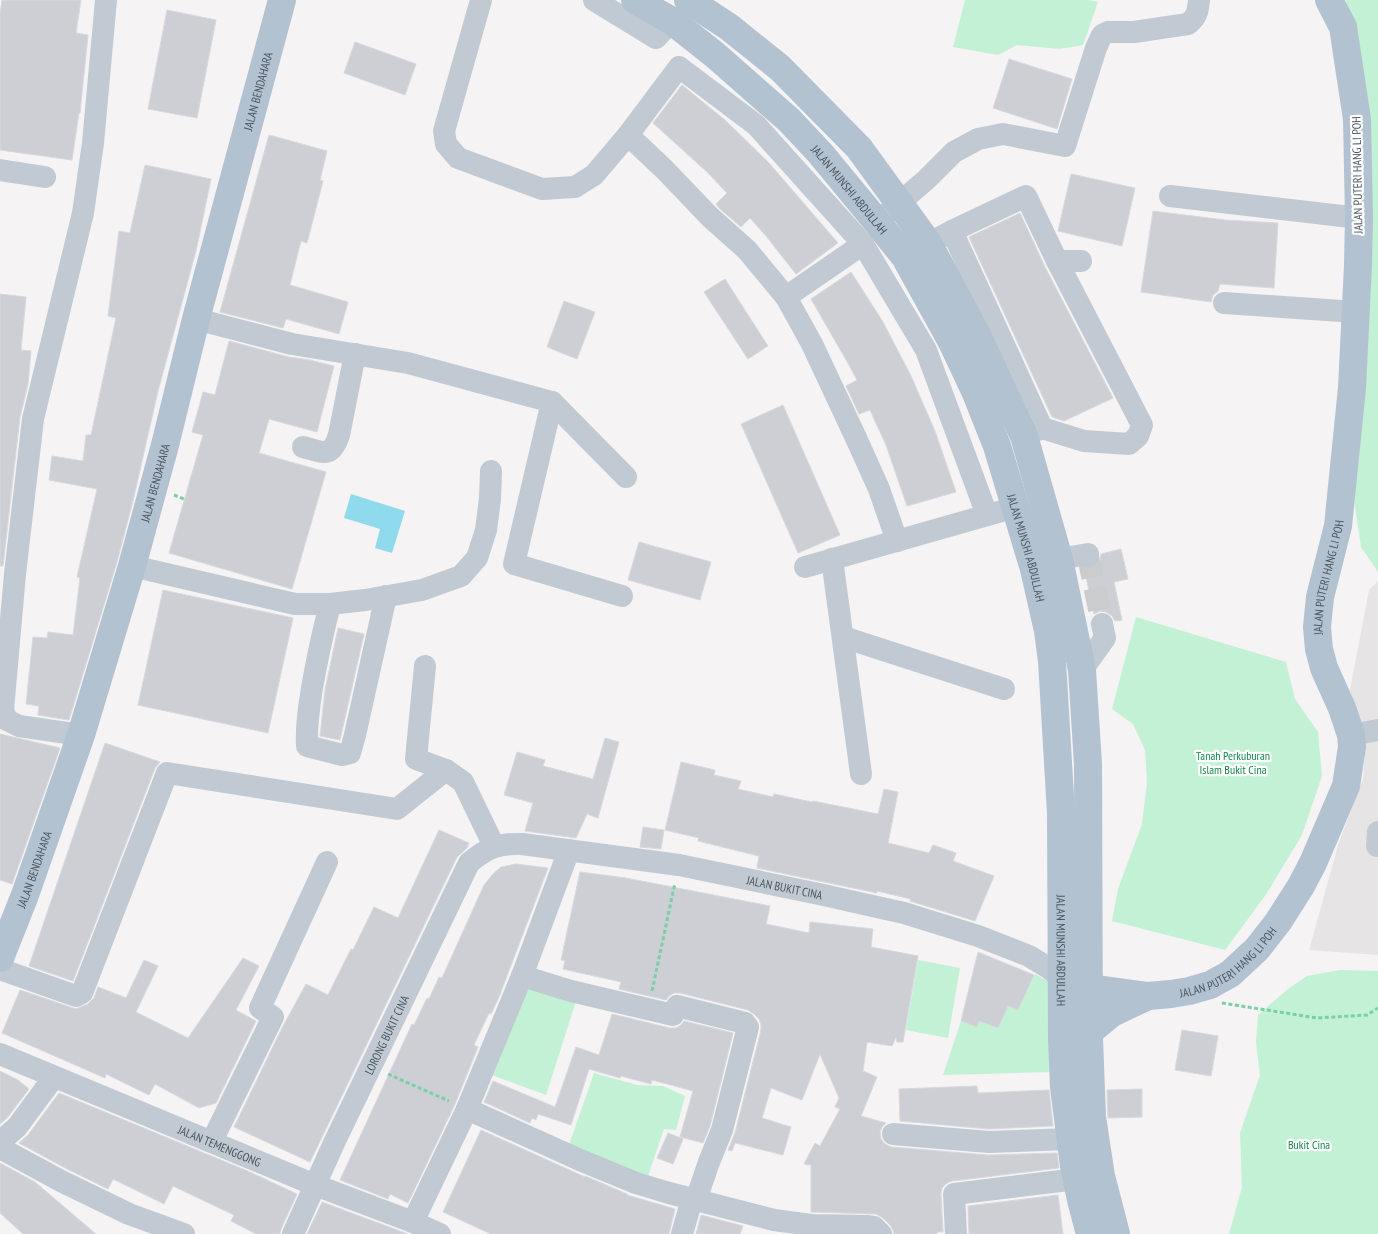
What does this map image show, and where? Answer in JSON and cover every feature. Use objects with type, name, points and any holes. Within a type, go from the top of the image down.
[{"type":"main road","name":"JALAN BENDAHARA","points":[[0,958],[25,895],[81,735],[132,566],[282,0]]},
{"type":"main road","name":"JALAN MUNSHI ABDULLAH","points":[[635,0],[672,21],[715,55],[789,120],[820,153],[870,233],[905,257],[952,342],[998,446],[1034,568],[1048,631],[1052,661],[1061,813],[1064,1087],[1080,1200],[1090,1234]]},
{"type":"main road","points":[[688,0],[729,27],[780,68],[859,148],[899,203],[940,237],[977,335],[1033,432],[1044,501],[1059,560],[1082,670],[1088,764],[1089,1032],[1092,1117],[1101,1176],[1116,1234]]},
{"type":"main road","name":"JALAN PUTERI HANG LI POH","points":[[1063,980],[1090,988],[1148,996],[1180,992],[1210,985],[1230,974],[1257,949],[1278,922],[1301,886],[1346,786],[1352,748],[1351,735],[1342,708],[1324,668],[1319,649],[1317,627],[1320,597],[1338,526],[1352,388],[1358,218],[1357,119],[1343,27],[1329,0]]},
{"type":"main road","points":[[1089,1032],[1112,1013],[1148,996]]},
{"type":"street","points":[[81,735],[19,726],[6,720],[3,710],[16,565],[33,418],[84,213],[94,143],[106,0]]},
{"type":"street","points":[[480,0],[444,131],[446,144],[458,158],[542,188],[575,186],[594,175],[628,136],[680,67],[756,125],[870,233],[926,350],[987,514]]},
{"type":"street","points":[[594,0],[656,38],[672,21]]},
{"type":"street","points":[[786,297],[870,233],[954,152],[978,139],[1003,134],[1065,146],[1096,48],[1102,35],[1108,32],[1134,32],[1188,24],[1197,14],[1199,0]]},
{"type":"street","points":[[628,136],[665,170],[710,217],[747,250],[786,297],[812,344],[856,438],[897,540]]},
{"type":"street","points":[[0,170],[45,177]]},
{"type":"street","points":[[905,257],[940,237],[1026,196],[1057,261],[1142,425],[1138,436],[1129,444],[1084,441],[1033,432]]},
{"type":"street","points":[[1170,196],[1358,218]]},
{"type":"street","points":[[1057,261],[1080,261]]},
{"type":"street","points":[[1224,303],[1356,312]]},
{"type":"street","points":[[196,319],[292,344],[408,362],[552,402],[626,478]]},
{"type":"street","points":[[302,446],[322,452],[330,451],[335,446],[339,435],[355,354]]},
{"type":"street","points":[[552,402],[514,564],[622,596]]},
{"type":"street","points":[[132,566],[295,604],[330,604],[422,590],[461,576],[477,558],[486,530],[491,471]]},
{"type":"street","points":[[805,567],[987,514],[1044,501]]},
{"type":"street","points":[[1059,560],[1088,554],[1088,556]]},
{"type":"street","points":[[832,559],[861,774]]},
{"type":"street","points":[[330,604],[318,651],[307,727],[307,746],[342,755],[350,753],[355,736],[386,596]]},
{"type":"street","points":[[1082,670],[1105,638],[1102,624]]},
{"type":"street","points":[[843,636],[1004,689]]},
{"type":"street","points":[[425,666],[416,759],[446,770],[462,782],[494,846]]},
{"type":"street","points":[[1351,735],[1378,730]]},
{"type":"street","points":[[0,970],[76,996],[82,993],[167,772],[397,809],[446,770]]},
{"type":"street","name":"JALAN BUKIT CINA","points":[[494,846],[507,843],[679,865],[904,913],[978,936],[1029,956],[1063,980]]},
{"type":"street","name":"LORONG BUKIT CINA","points":[[293,1234],[334,1143],[469,863],[481,853],[494,846]]},
{"type":"street","points":[[413,1222],[467,1109],[522,976],[569,850]]},
{"type":"street","points":[[212,1141],[272,1016],[260,1008],[327,862]]},
{"type":"street","points":[[522,976],[570,991],[673,1015],[677,1006],[745,1023],[748,1027],[722,1130],[682,1234]]},
{"type":"street","name":"JALAN TEMENGGONG","points":[[0,1054],[315,1185],[440,1234]]},
{"type":"street","points":[[0,1142],[16,1126],[54,1077]]},
{"type":"street","points":[[467,1109],[636,1184],[774,1220],[811,1225],[874,1227],[881,1234]]},
{"type":"street","points":[[893,1134],[989,1142],[1070,1139]]},
{"type":"street","points":[[0,1148],[61,1181],[129,1214],[184,1234]]},
{"type":"street","points":[[956,1234],[954,1194],[1077,1178]]},
{"type":"path","points":[[174,495],[184,499]]},
{"type":"path","points":[[648,1009],[679,865]]},
{"type":"path","points":[[1220,1003],[1318,1018],[1367,1015],[1378,1008]]},
{"type":"path","points":[[372,1066],[467,1109]]},
{"type":"shaded area","points":[[1378,581],[1378,955],[1309,950],[1339,842],[1363,779],[1366,742],[1350,690],[1369,590]]},
{"type":"green space","points":[[965,0],[1088,0],[1098,2],[1083,45],[1060,49],[1017,45],[998,55],[953,47]]},
{"type":"green space","points":[[1346,0],[1378,0],[1378,572],[1361,547],[1354,500],[1368,120]]},
{"type":"green space","name":"Tanah Perkuburan Islam Bukit Cina","points":[[1136,617],[1286,662],[1295,699],[1318,732],[1322,776],[1302,835],[1267,893],[1225,950],[1112,921],[1118,889],[1142,824],[1147,782],[1145,750],[1133,724],[1112,709]]},
{"type":"green space","points":[[918,960],[960,968],[948,1038],[906,1030]]},
{"type":"green space","name":"Bukit Cina","points":[[1340,970],[1378,971],[1378,1234],[1229,1234],[1242,1187],[1240,1133],[1260,1075],[1256,1042],[1258,1015],[1288,989],[1307,976]]},
{"type":"green space","points":[[1035,974],[1051,983],[1053,1072],[943,1075],[961,1021],[977,1027],[979,1021],[998,1028],[1008,1006],[1018,1009]]},
{"type":"green space","points":[[526,986],[577,998],[546,1095],[489,1074]]},
{"type":"green space","points":[[594,1073],[637,1085],[663,1086],[685,1096],[676,1130],[664,1129],[647,1179],[569,1145]]},
{"type":"water","points":[[351,494],[405,511],[392,553],[375,548],[380,529],[344,518]]},
{"type":"building","points":[[2,0],[81,0],[76,33],[88,35],[80,113],[72,160],[0,150],[0,14]]},
{"type":"building","points":[[167,10],[216,20],[197,118],[148,109]]},
{"type":"building","points":[[355,42],[416,64],[405,95],[344,73]]},
{"type":"building","points":[[1009,59],[1072,79],[1057,129],[993,108]]},
{"type":"building","points":[[682,85],[725,120],[769,163],[838,243],[796,274],[750,218],[741,227],[719,208],[716,204],[727,193],[707,172],[653,123]]},
{"type":"building","points":[[269,135],[327,151],[320,180],[323,181],[307,243],[301,241],[290,285],[348,302],[339,334],[286,319],[283,328],[220,312]]},
{"type":"building","points":[[145,165],[211,179],[196,251],[158,391],[132,505],[117,562],[69,720],[38,715],[39,706],[26,704],[33,637],[47,638],[48,632],[73,635],[80,578],[77,577],[97,489],[49,480],[52,456],[83,461],[86,435],[91,435],[116,318],[108,316],[119,231],[130,233]]},
{"type":"building","points":[[1071,174],[1135,188],[1122,246],[1058,231]]},
{"type":"building","points":[[1153,211],[1225,220],[1278,223],[1274,288],[1220,284],[1211,302],[1141,292]]},
{"type":"building","points":[[1020,213],[1045,267],[1113,398],[1064,421],[1052,417],[969,237]]},
{"type":"building","points":[[851,272],[883,322],[911,376],[935,431],[956,492],[907,506],[886,445],[870,410],[859,414],[846,386],[857,380],[811,299]]},
{"type":"building","points":[[725,279],[768,346],[748,359],[704,292]]},
{"type":"building","points":[[0,294],[26,297],[21,350],[31,351],[28,384],[20,417],[3,566],[0,566]]},
{"type":"building","points":[[564,301],[595,312],[577,359],[547,347]]},
{"type":"building","points":[[229,341],[289,357],[334,366],[317,432],[269,419],[259,453],[326,472],[292,589],[169,553],[203,435],[192,432],[203,392],[215,395]]},
{"type":"building","points":[[783,405],[840,535],[798,553],[741,424]]},
{"type":"building","points":[[639,542],[711,562],[700,600],[628,580]]},
{"type":"building","points":[[1121,549],[1128,579],[1114,582],[1122,620],[1115,621],[1106,612],[1100,611],[1094,614],[1084,568],[1095,567],[1100,562],[1101,554]]},
{"type":"building","points":[[163,590],[293,618],[268,733],[138,705]]},
{"type":"building","points":[[338,628],[364,634],[340,740],[320,736],[325,690]]},
{"type":"building","points":[[0,734],[60,748],[12,884],[0,880]]},
{"type":"building","points":[[605,738],[619,742],[598,818],[587,814],[576,838],[525,831],[533,803],[504,795],[517,752],[545,760],[543,766],[593,779]]},
{"type":"building","points":[[105,743],[160,762],[155,768],[73,981],[29,966]]},
{"type":"building","points":[[681,762],[715,770],[714,775],[741,781],[738,789],[773,797],[774,794],[878,814],[884,789],[898,792],[888,843],[929,853],[933,845],[956,853],[953,861],[994,876],[975,921],[910,901],[911,899],[757,868],[759,856],[698,841],[699,838],[665,830]]},
{"type":"building","points":[[643,827],[664,830],[661,849],[640,847]]},
{"type":"building","points":[[439,830],[469,843],[467,848],[457,857],[310,1162],[234,1127],[282,1028],[306,984],[328,995],[374,907],[398,918]]},
{"type":"building","points":[[516,864],[548,868],[499,997],[474,1045],[478,1047],[455,1104],[408,1203],[390,1194],[388,1199],[340,1180],[412,1024],[414,1025],[427,998],[429,999],[439,977],[442,978],[484,885],[501,867]]},
{"type":"building","points":[[580,872],[626,878],[770,906],[766,924],[809,933],[810,922],[873,929],[871,947],[918,956],[903,1042],[897,1042],[896,1037],[892,1046],[867,1042],[863,1071],[877,1077],[861,1116],[886,1123],[880,1132],[881,1139],[891,1147],[988,1155],[1057,1153],[1059,1168],[947,1183],[942,1188],[941,1194],[943,1232],[937,1232],[937,1234],[894,1234],[890,1225],[876,1214],[811,1212],[811,1165],[804,1164],[815,1143],[820,1146],[840,1109],[835,1107],[839,1098],[820,1054],[802,1100],[771,1088],[762,1118],[791,1127],[783,1155],[735,1143],[732,1151],[728,1150],[735,1133],[761,1030],[759,1019],[748,1010],[680,993],[674,993],[666,1000],[619,989],[621,982],[563,969],[565,961],[561,960]]},
{"type":"building","points":[[978,952],[1034,975],[1018,1010],[1008,1006],[998,1028],[979,1021],[977,1027],[961,1021]]},
{"type":"building","points":[[243,958],[259,966],[236,1010],[256,1021],[216,1103],[199,1108],[155,1084],[149,1095],[106,1074],[105,1078],[2,1033],[20,990],[76,1009],[88,1004],[94,998],[98,987],[126,998],[144,960],[158,966],[136,1012],[188,1038]]},
{"type":"building","points":[[612,1014],[670,1028],[676,1028],[684,1021],[733,1033],[710,1126],[703,1143],[680,1137],[693,1091],[652,1080],[651,1084],[589,1069],[571,1125],[538,1114],[536,1120],[532,1118],[530,1123],[484,1102],[493,1081],[555,1107],[576,1047],[599,1055]]},
{"type":"building","points":[[1182,1030],[1218,1036],[1211,1076],[1175,1070]]},
{"type":"building","points":[[0,1071],[18,1080],[29,1089],[7,1118],[0,1124]]},
{"type":"building","points":[[977,1086],[978,1093],[1049,1090],[1053,1126],[989,1129],[900,1121],[899,1089]]},
{"type":"building","points":[[1142,1089],[1142,1117],[1108,1118],[1107,1090]]},
{"type":"building","points":[[59,1093],[250,1172],[297,1194],[280,1234],[256,1234],[231,1221],[234,1215],[173,1186],[164,1204],[113,1179],[108,1189],[19,1143],[28,1135]]},
{"type":"building","points":[[481,1130],[627,1195],[675,1209],[669,1234],[491,1234],[443,1212]]},
{"type":"building","points":[[668,1133],[683,1139],[673,1164],[657,1158]]},
{"type":"building","points":[[0,1163],[35,1182],[96,1234],[23,1234],[0,1213]]},
{"type":"building","points":[[1058,1195],[1063,1234],[969,1234],[968,1206]]},
{"type":"building","points":[[322,1202],[408,1234],[307,1234]]},
{"type":"building","points":[[701,1215],[743,1226],[740,1234],[696,1234]]},
{"type":"tunnel","points":[[1088,556],[1102,624]]}]
